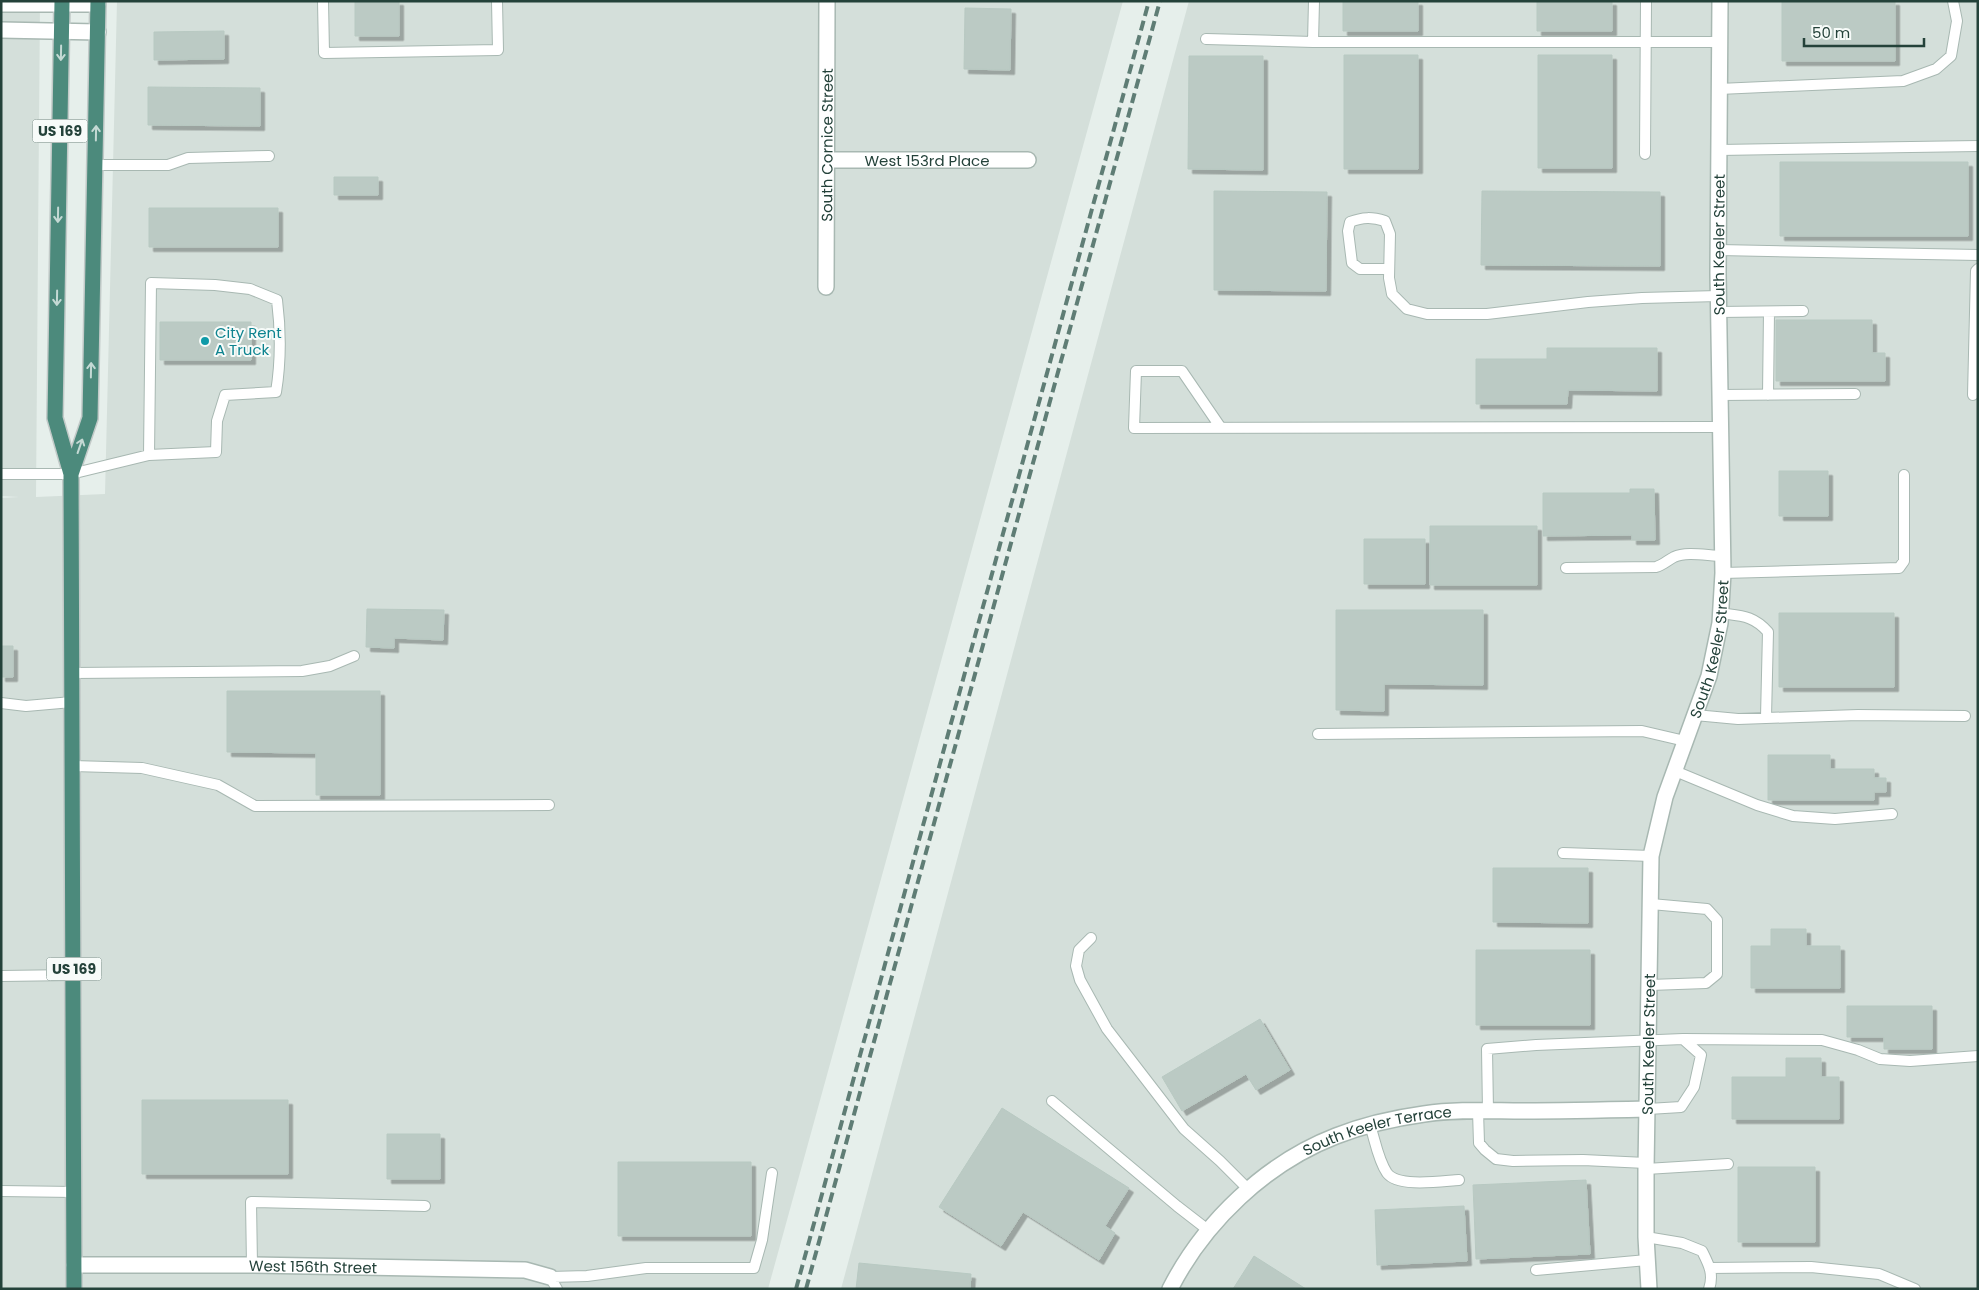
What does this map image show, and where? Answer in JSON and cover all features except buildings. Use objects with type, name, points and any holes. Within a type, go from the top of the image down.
[{"type":"highway","name":"US 169","points":[[62,2],[55,418],[71,474],[74,1289]]},
{"type":"highway","name":"US 169","points":[[71,474],[90,418],[98,2]]},
{"type":"street","name":"South Cornice Street","points":[[826,287],[827,1]]},
{"type":"street","name":"South Keeler Street","points":[[1648,1289],[1646,1166],[1651,856],[1665,797],[1709,676],[1720,613],[1722,556],[1718,296],[1718,42],[1720,1]]},
{"type":"street","points":[[1,4],[98,2]]},
{"type":"street","points":[[1,30],[98,32]]},
{"type":"street","name":"West 153rd Place","points":[[827,160],[1028,160]]},
{"type":"street","name":"South Keeler Terrace","points":[[1170,1289],[1187,1259],[1208,1230],[1228,1208],[1249,1190],[1296,1156],[1336,1136],[1370,1125],[1425,1114],[1483,1111],[1648,1109]]},
{"type":"street","name":"West 156th Street","points":[[74,1266],[252,1265],[525,1270],[554,1283]]},
{"type":"lane","points":[[323,1],[324,53],[498,50],[496,1]]},
{"type":"lane","points":[[1314,1],[1314,42]]},
{"type":"lane","points":[[1645,154],[1646,1]]},
{"type":"lane","points":[[1719,89],[1903,81],[1920,75],[1936,68],[1951,56],[1956,21],[1953,1]]},
{"type":"lane","points":[[1206,39],[1314,42],[1718,42]]},
{"type":"lane","points":[[1719,150],[1978,146]]},
{"type":"lane","points":[[95,165],[168,165],[188,158],[269,156]]},
{"type":"lane","points":[[1389,269],[1360,269],[1352,263],[1348,231],[1350,222],[1361,218],[1374,218],[1385,221],[1390,234],[1389,269],[1392,294],[1407,309],[1427,314],[1487,314],[1588,302],[1642,298],[1718,296]]},
{"type":"lane","points":[[1719,250],[1978,255]]},
{"type":"lane","points":[[1973,395],[1976,271],[1978,269]]},
{"type":"lane","points":[[1,474],[71,474],[149,455],[216,452],[217,421],[225,395],[276,392],[280,363],[280,326],[276,300],[250,289],[215,285],[151,283],[149,455]]},
{"type":"lane","points":[[1719,312],[1803,311]]},
{"type":"lane","points":[[1768,395],[1769,312]]},
{"type":"lane","points":[[1221,428],[1182,371],[1136,372],[1134,428],[1221,428],[1720,427]]},
{"type":"lane","points":[[1720,395],[1855,394]]},
{"type":"lane","points":[[1722,573],[1899,568],[1904,561],[1904,475]]},
{"type":"lane","points":[[1566,568],[1656,567],[1665,564],[1674,557],[1686,555],[1722,556]]},
{"type":"lane","points":[[1720,613],[1750,617],[1760,623],[1768,632],[1766,718]]},
{"type":"lane","points":[[72,673],[302,671],[330,666],[354,656]]},
{"type":"lane","points":[[1,703],[26,706],[72,702]]},
{"type":"lane","points":[[1695,715],[1738,719],[1858,715],[1965,716]]},
{"type":"lane","points":[[1318,734],[1642,731],[1685,741]]},
{"type":"lane","points":[[73,766],[142,768],[218,785],[255,806],[549,805]]},
{"type":"lane","points":[[1675,771],[1757,805],[1794,816],[1834,819],[1892,814]]},
{"type":"lane","points":[[1563,853],[1651,856]]},
{"type":"lane","points":[[1650,984],[1706,984],[1717,974],[1717,920],[1708,909],[1651,904]]},
{"type":"lane","points":[[1091,938],[1079,950],[1076,966],[1080,980],[1107,1029],[1184,1129],[1249,1190]]},
{"type":"lane","points":[[1,976],[74,975]]},
{"type":"lane","points":[[1648,1109],[1681,1107],[1694,1087],[1701,1055],[1683,1039]]},
{"type":"lane","points":[[1728,1164],[1646,1166],[1583,1160],[1513,1161],[1496,1159],[1479,1143],[1487,1049],[1683,1039],[1822,1040],[1858,1050],[1880,1059],[1910,1061],[1978,1056]]},
{"type":"lane","points":[[1052,1101],[1208,1230]]},
{"type":"lane","points":[[1370,1125],[1386,1171],[1394,1179],[1407,1182],[1459,1180]]},
{"type":"lane","points":[[554,1283],[646,1268],[754,1268],[762,1240],[772,1174]]},
{"type":"lane","points":[[1,1191],[74,1192]]},
{"type":"lane","points":[[252,1265],[251,1202],[425,1206]]},
{"type":"lane","points":[[1646,1237],[1682,1243],[1702,1251],[1710,1268],[1712,1279],[1709,1289]]},
{"type":"lane","points":[[1536,1270],[1647,1260]]},
{"type":"lane","points":[[1710,1268],[1812,1267],[1879,1274],[1915,1289]]},
{"type":"shaded area","points":[[1,1],[40,1],[36,497],[105,494],[117,1],[1123,1],[768,1289],[1,1289],[1,498],[19,497],[1,496]]},
{"type":"shaded area","points":[[1189,1],[1978,1],[1978,1289],[841,1289]]},
{"type":"railway","points":[[796,1289],[1149,1]]},
{"type":"railway","points":[[806,1289],[1160,1]]},
{"type":"place","name":"City Rent A Truck","points":[[205,341]]}]
